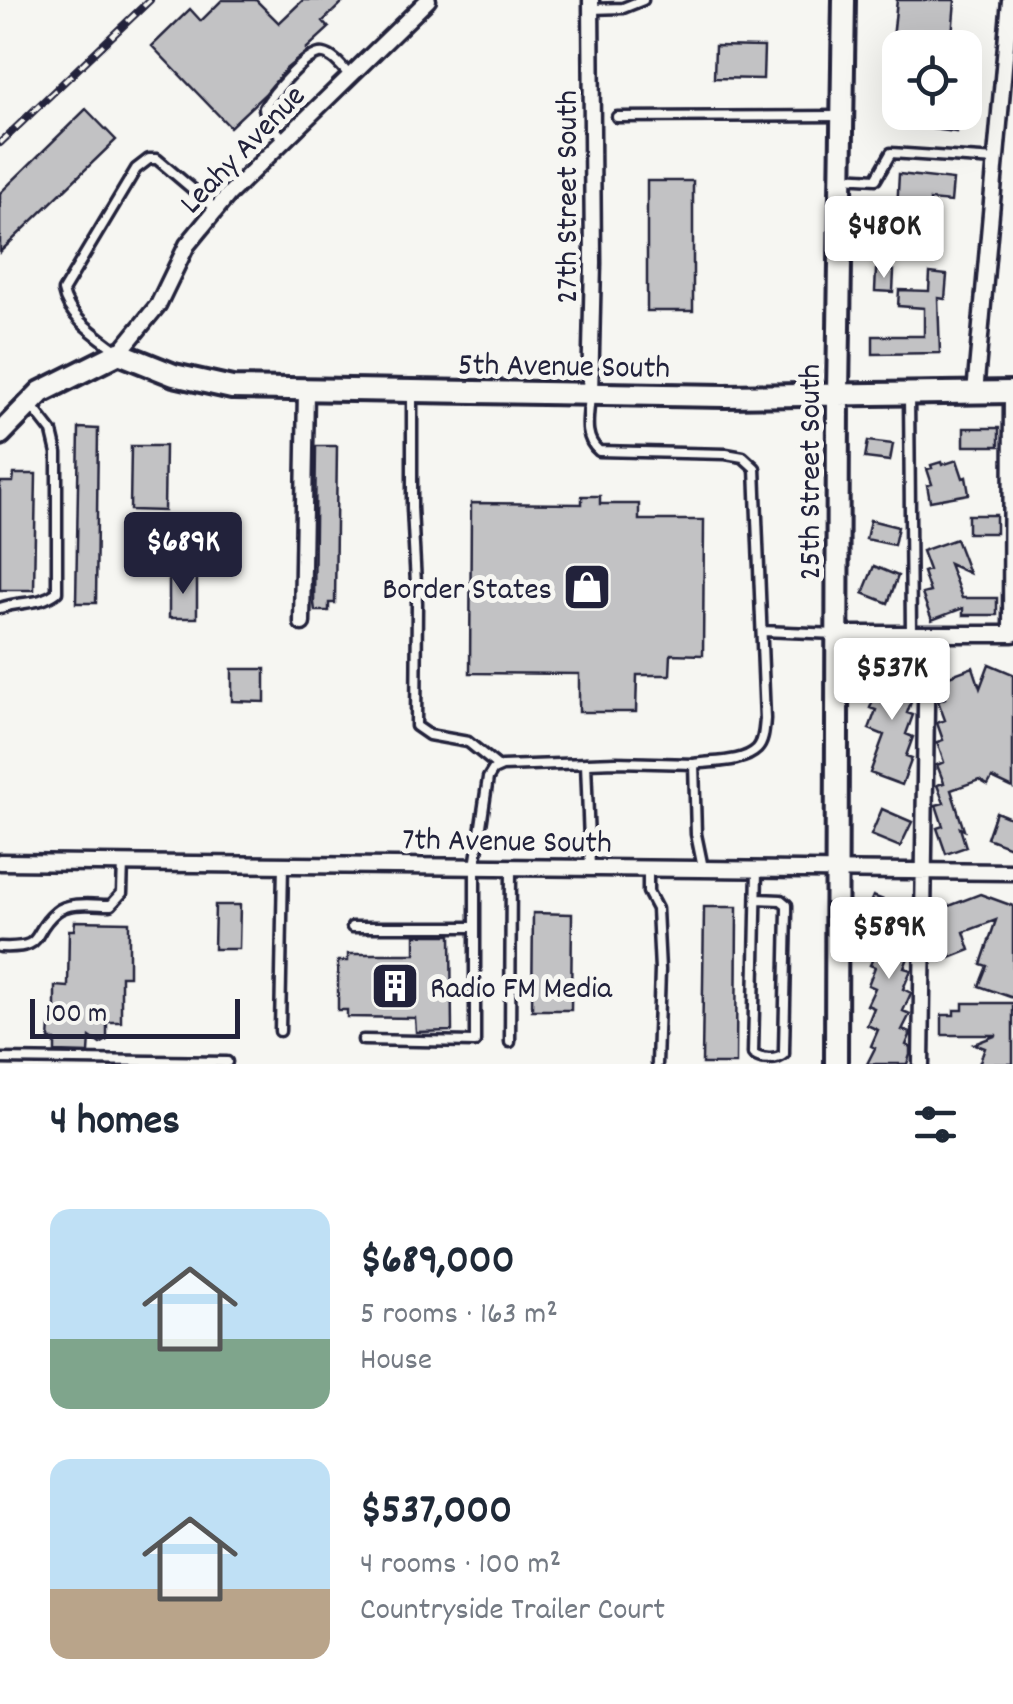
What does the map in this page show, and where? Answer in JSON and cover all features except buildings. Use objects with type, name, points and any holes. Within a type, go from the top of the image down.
[{"type":"main road","name":"25th Street South","points":[[836,1064],[838,394],[844,0]]},
{"type":"main road","name":"5th Avenue South","points":[[119,353],[174,375],[232,388],[590,394],[1012,392]]},
{"type":"main road","points":[[0,434],[40,392],[119,353]]},
{"type":"street","name":"Leahy Avenue","points":[[119,353],[158,305],[187,246],[216,209],[428,0]]},
{"type":"street","points":[[975,393],[1010,0]]},
{"type":"street","name":"27th Street South","points":[[590,394],[591,4]]},
{"type":"street","points":[[302,623],[306,391]]},
{"type":"street","points":[[837,634],[1012,634],[1012,392]]},
{"type":"street","points":[[919,635],[924,871],[921,1064]]},
{"type":"street","name":"7th Avenue South","points":[[0,862],[1013,872]]},
{"type":"lane","points":[[591,4],[624,8],[643,0]]},
{"type":"lane","points":[[284,140],[268,121],[264,108],[273,92],[314,54],[324,53],[336,60],[349,75]]},
{"type":"lane","points":[[617,117],[842,116]]},
{"type":"lane","points":[[842,177],[876,178],[891,153],[996,160]]},
{"type":"lane","points":[[119,353],[91,332],[66,304],[63,291],[136,169],[150,159],[157,159],[216,209]]},
{"type":"lane","points":[[412,392],[416,726],[429,735],[468,742],[499,768]]},
{"type":"lane","points":[[363,1040],[474,1042],[475,866],[484,794],[488,778],[499,768],[586,763],[694,764],[745,757],[759,748],[766,718],[755,468],[743,456],[726,454],[599,451],[589,440],[590,394]]},
{"type":"lane","points":[[909,394],[919,635]]},
{"type":"lane","points":[[0,608],[45,601],[57,592],[57,453],[52,432],[30,403]]},
{"type":"lane","points":[[762,631],[837,634]]},
{"type":"lane","points":[[586,763],[590,868]]},
{"type":"lane","points":[[694,764],[696,834],[702,868]]},
{"type":"lane","points":[[0,948],[20,948],[37,940],[58,909],[82,904],[111,905],[122,893],[122,862]]},
{"type":"lane","points":[[280,1031],[283,863]]},
{"type":"lane","points":[[510,1042],[511,867]]},
{"type":"lane","points":[[648,868],[648,892],[657,908],[657,1064]]},
{"type":"lane","points":[[757,870],[753,1054],[779,1058],[784,1054],[787,905],[781,900],[757,898]]},
{"type":"lane","points":[[352,927],[475,927]]},
{"type":"lane","points":[[0,1059],[227,1062]]},
{"type":"railway","points":[[0,143],[150,0]]},
{"type":"place","name":"Border States","points":[[587,587]]},
{"type":"place","name":"Radio FM Media","points":[[395,986]]}]
